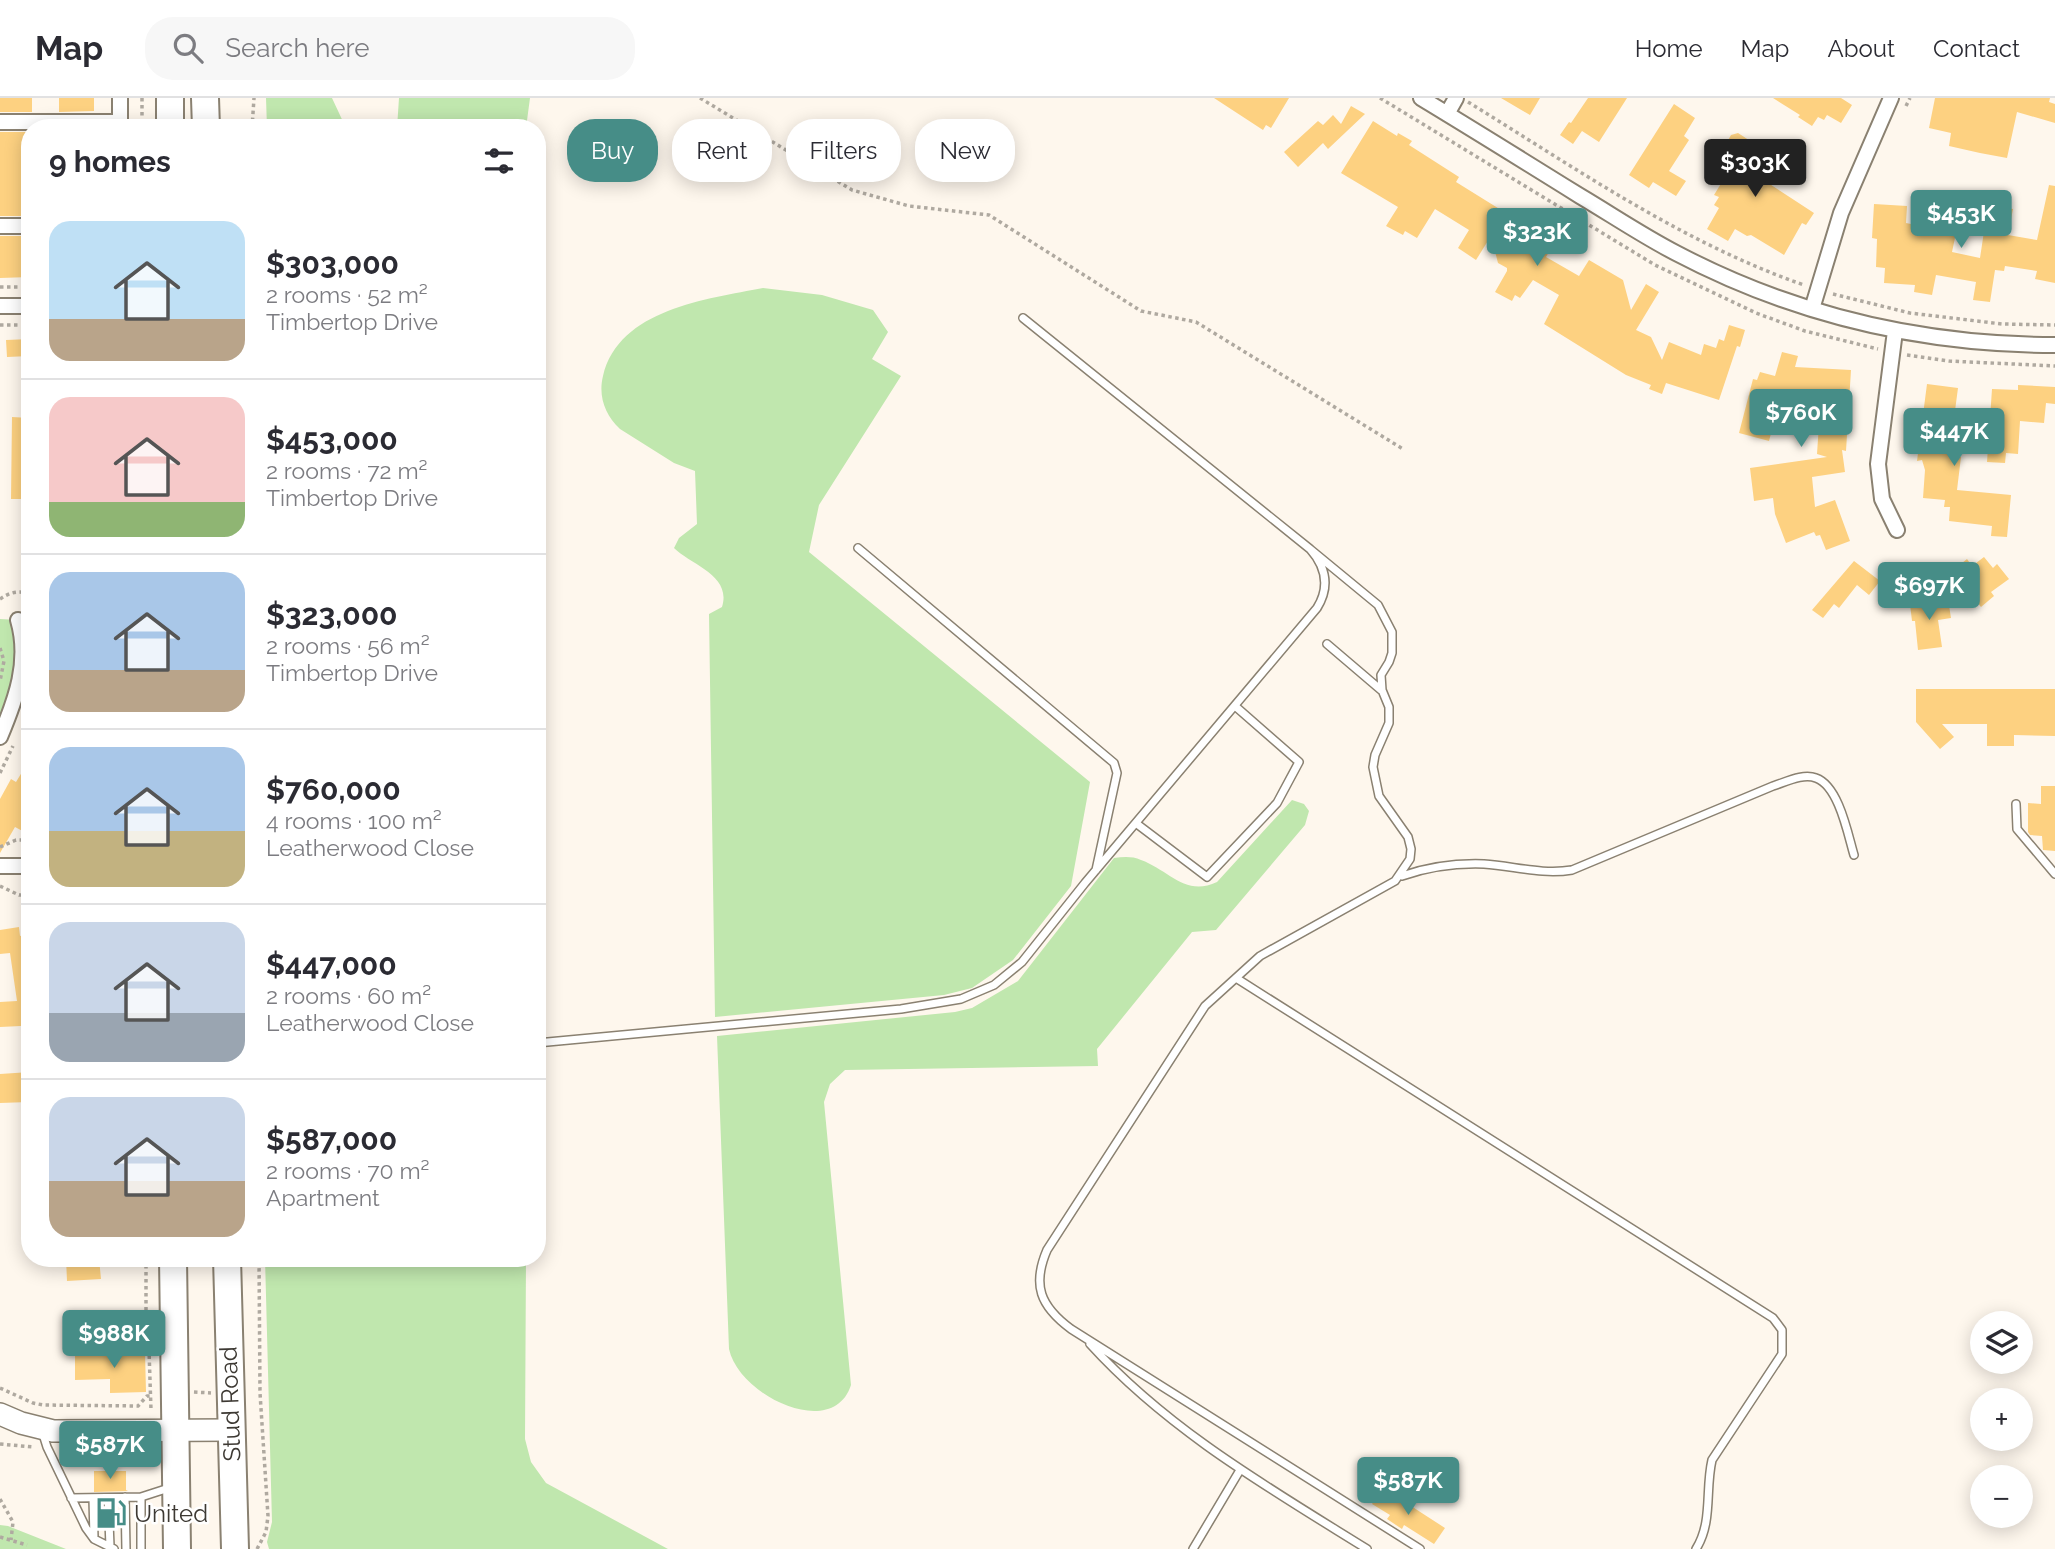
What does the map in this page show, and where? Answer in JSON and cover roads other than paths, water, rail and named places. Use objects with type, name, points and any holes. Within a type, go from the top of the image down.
[{"type":"highway","points":[[170,98],[170,119]]},
{"type":"highway","points":[[205,98],[206,119]]},
{"type":"highway","points":[[172,1267],[159,1394],[174,1431],[177,1549]]},
{"type":"highway","name":"Stud Road","points":[[227,1267],[234,1549]]},
{"type":"main road","points":[[0,1414],[44,1438],[73,1432],[231,1430]]},
{"type":"street","points":[[120,98],[120,119]]},
{"type":"street","points":[[1421,98],[1677,254],[1730,279],[1812,309],[1895,331],[1982,342],[2055,345]]},
{"type":"street","points":[[1812,309],[1841,213],[1891,98]]},
{"type":"street","points":[[1447,114],[1461,100]]},
{"type":"street","points":[[0,122],[21,123]]},
{"type":"street","points":[[0,226],[21,226]]},
{"type":"street","points":[[0,306],[21,306]]},
{"type":"street","points":[[1895,331],[1878,464],[1882,499],[1897,530]]},
{"type":"street","points":[[18,620],[21,630]]},
{"type":"street","points":[[0,737],[18,688],[21,672]]},
{"type":"street","points":[[0,866],[21,866]]},
{"type":"lane","points":[[1023,318],[1310,549],[1384,614],[1392,632],[1389,662],[1381,675],[1382,690],[1389,707],[1389,723],[1375,755],[1373,767],[1380,796],[1410,843],[1410,859],[1401,876],[1395,881],[1260,956],[1205,1006],[1047,1250],[1039,1276],[1042,1298],[1053,1315],[1084,1337],[1420,1549]]},
{"type":"lane","points":[[858,548],[1114,763],[1117,773],[1096,871]]},
{"type":"lane","points":[[546,1041],[901,1009],[961,999],[994,985],[1022,962],[1324,597],[1326,586],[1321,565],[1310,549]]},
{"type":"lane","points":[[1327,644],[1382,690]]},
{"type":"lane","points":[[1138,824],[1207,877],[1277,803],[1299,762],[1235,706]]},
{"type":"lane","points":[[1401,876],[1431,868],[1470,864],[1541,872],[1572,870],[1773,786],[1808,777],[1824,782],[1839,806],[1854,855]]},
{"type":"lane","points":[[2016,804],[2017,829],[2055,874]]},
{"type":"lane","points":[[1236,978],[1773,1318],[1782,1330],[1782,1354],[1713,1460],[1709,1473],[1705,1530],[1696,1549]]},
{"type":"lane","points":[[1084,1337],[1143,1395],[1211,1449],[1367,1549]]},
{"type":"lane","points":[[44,1438],[71,1498],[94,1539],[112,1548]]},
{"type":"lane","points":[[1193,1549],[1240,1470]]},
{"type":"lane","points":[[71,1498],[141,1497],[176,1486]]},
{"type":"lane","points":[[108,1497],[112,1548]]},
{"type":"lane","points":[[125,1497],[126,1549]]},
{"type":"lane","points":[[141,1497],[141,1549]]},
{"type":"lane","points":[[93,1498],[94,1539]]},
{"type":"place","name":"United","points":[[111,1513]]}]
